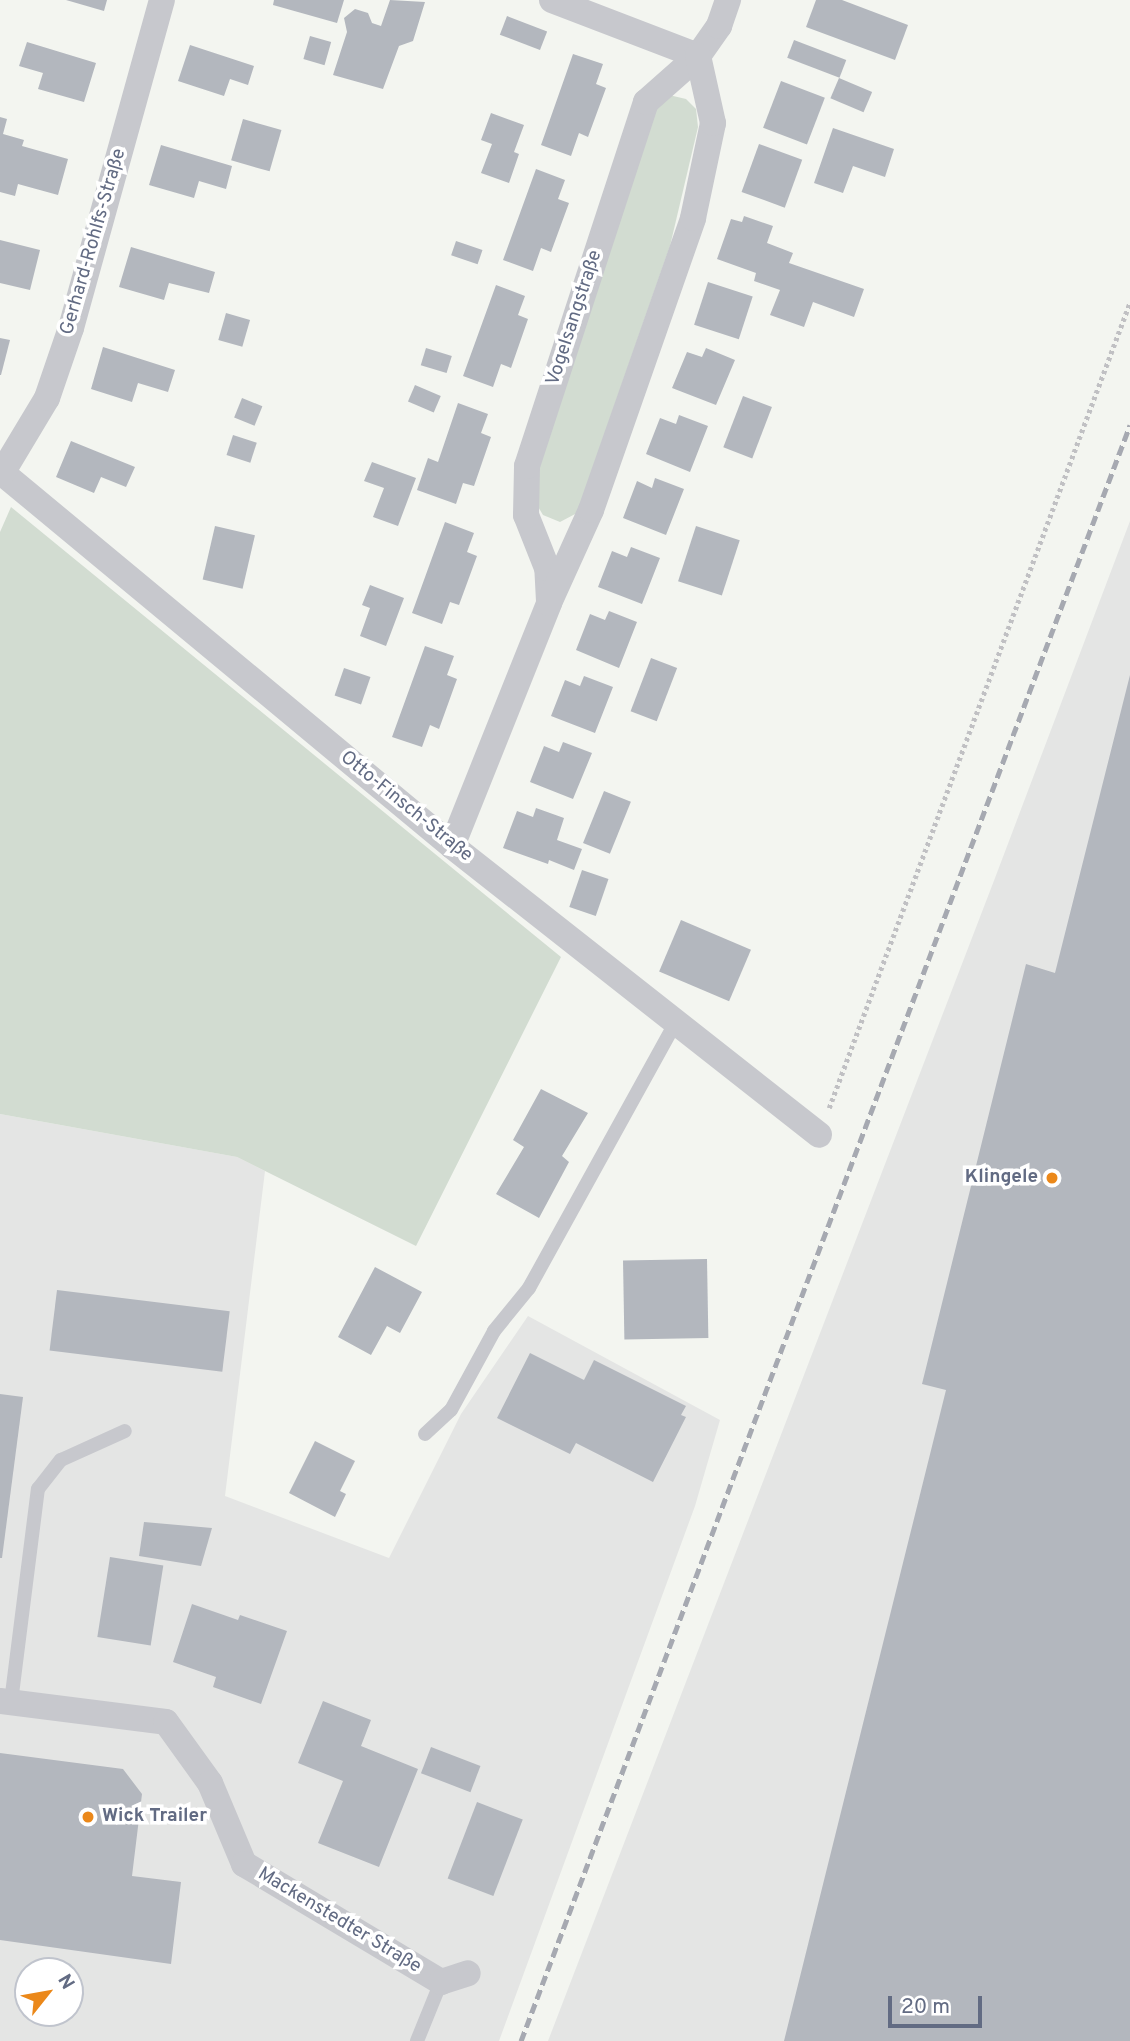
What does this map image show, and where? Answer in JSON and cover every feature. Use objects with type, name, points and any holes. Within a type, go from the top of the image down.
[{"type":"street","name":"Gerhard-Rohlfs-Straße","points":[[1,472],[47,398],[71,328],[162,0]]},
{"type":"street","points":[[552,0],[698,56]]},
{"type":"street","name":"Vogelsangstraße","points":[[549,603],[547,568],[526,515],[527,466],[646,102],[698,56],[719,26],[728,0]]},
{"type":"street","name":"Vogelsangstraße","points":[[452,846],[549,603],[591,510],[693,218],[713,123],[698,56]]},
{"type":"street","name":"Otto-Finsch-Straße","points":[[1,472],[452,846],[819,1135]]},
{"type":"street","name":"Mackenstedter Straße","points":[[5,1702],[166,1721],[210,1783],[244,1864],[441,1982],[468,1973]]},
{"type":"lane","points":[[425,1434],[451,1410],[494,1331],[529,1288],[676,1022]]},
{"type":"lane","points":[[5,1702],[38,1489],[61,1460],[125,1431]]},
{"type":"lane","points":[[417,2041],[441,1982]]},
{"type":"path","points":[[819,1135],[1130,302]]},
{"type":"shaded area","points":[[669,95],[686,99],[696,109],[698,127],[670,246],[577,513],[560,522],[543,515],[534,500],[542,451],[656,106]]},
{"type":"shaded area","points":[[11,507],[561,957],[416,1246],[237,1157],[0,1114],[0,532]]},
{"type":"shaded area","points":[[1130,521],[1130,2041],[548,2041],[995,878]]},
{"type":"shaded area","points":[[0,1114],[237,1157],[265,1171],[225,1496],[389,1558],[461,1414],[528,1316],[720,1420],[695,1506],[499,2041],[0,2041]]},
{"type":"building","points":[[66,0],[107,0],[104,11]]},
{"type":"building","points":[[274,0],[344,0],[337,23],[273,5]]},
{"type":"building","points":[[390,0],[425,2],[413,41],[399,46],[383,89],[333,75],[347,32],[344,18],[355,9],[368,13],[372,23],[381,26]]},
{"type":"building","points":[[816,0],[842,0],[908,25],[895,60],[806,27]]},
{"type":"building","points":[[507,16],[547,31],[540,50],[500,35]]},
{"type":"building","points":[[310,36],[331,42],[325,65],[303,59]]},
{"type":"building","points":[[794,40],[846,60],[839,78],[787,58]]},
{"type":"building","points":[[27,42],[96,63],[84,102],[38,89],[43,73],[19,66]]},
{"type":"building","points":[[190,45],[254,66],[248,85],[230,79],[224,96],[178,81]]},
{"type":"building","points":[[573,54],[603,64],[596,84],[606,88],[588,137],[579,133],[571,156],[541,145]]},
{"type":"building","points":[[839,78],[872,92],[864,112],[830,98]]},
{"type":"building","points":[[781,81],[825,98],[807,145],[763,128]]},
{"type":"building","points":[[491,113],[524,125],[514,152],[519,154],[509,183],[481,173],[492,144],[481,140]]},
{"type":"building","points":[[0,117],[7,119],[3,134],[24,140],[22,146],[68,159],[58,195],[18,184],[15,196],[0,192]]},
{"type":"building","points":[[243,119],[281,130],[270,171],[231,160]]},
{"type":"building","points":[[833,128],[894,149],[885,177],[853,166],[843,193],[814,183]]},
{"type":"building","points":[[759,144],[802,160],[785,208],[742,192]]},
{"type":"building","points":[[161,145],[232,166],[226,189],[199,181],[194,198],[149,185]]},
{"type":"building","points":[[536,169],[565,180],[558,199],[569,203],[551,252],[541,248],[533,271],[503,260]]},
{"type":"building","points":[[744,216],[773,226],[767,243],[793,253],[789,263],[864,289],[854,317],[813,302],[804,327],[770,315],[780,290],[754,281],[756,273],[717,259],[731,219],[742,222]]},
{"type":"building","points":[[0,240],[40,250],[30,290],[0,283]]},
{"type":"building","points":[[456,241],[482,250],[478,264],[451,255]]},
{"type":"building","points":[[131,247],[215,272],[209,293],[169,283],[164,300],[119,287]]},
{"type":"building","points":[[708,282],[753,297],[739,339],[694,325]]},
{"type":"building","points":[[496,285],[525,296],[518,315],[528,319],[511,368],[501,364],[493,387],[463,376]]},
{"type":"building","points":[[226,313],[250,320],[242,347],[218,340]]},
{"type":"building","points":[[0,338],[10,340],[1,375],[0,375]]},
{"type":"building","points":[[103,347],[175,370],[168,392],[138,383],[132,402],[91,389]]},
{"type":"building","points":[[426,348],[452,356],[447,373],[421,365]]},
{"type":"building","points":[[706,348],[735,360],[716,405],[672,388],[687,352],[702,357]]},
{"type":"building","points":[[415,385],[441,396],[434,413],[408,402]]},
{"type":"building","points":[[743,396],[772,407],[752,458],[723,447]]},
{"type":"building","points":[[242,398],[262,406],[255,426],[234,417]]},
{"type":"building","points":[[458,403],[488,414],[481,433],[491,437],[474,486],[463,483],[456,504],[417,490],[428,458],[438,462]]},
{"type":"building","points":[[679,415],[708,426],[690,472],[646,454],[660,418],[676,424]]},
{"type":"building","points":[[233,435],[257,443],[250,463],[227,455]]},
{"type":"building","points":[[71,441],[135,467],[126,487],[101,477],[94,493],[56,477]]},
{"type":"building","points":[[372,462],[416,478],[398,526],[373,517],[384,488],[364,481]]},
{"type":"building","points":[[655,478],[684,489],[666,535],[623,518],[637,481],[652,488]]},
{"type":"building","points":[[445,522],[474,533],[467,552],[477,556],[459,605],[450,602],[442,624],[412,613]]},
{"type":"building","points":[[215,526],[255,535],[243,589],[203,580]]},
{"type":"building","points":[[696,526],[740,540],[722,595],[678,581]]},
{"type":"building","points":[[631,547],[660,558],[642,604],[598,587],[612,551],[627,557]]},
{"type":"building","points":[[370,585],[404,598],[386,646],[360,636],[370,608],[362,605]]},
{"type":"building","points":[[609,611],[637,622],[619,668],[576,650],[590,614],[605,620]]},
{"type":"building","points":[[425,646],[454,656],[447,675],[457,679],[439,729],[430,725],[422,747],[392,737]]},
{"type":"building","points":[[651,658],[677,668],[657,721],[631,711]]},
{"type":"building","points":[[344,668],[370,677],[361,705],[335,695]]},
{"type":"building","name":"Klingele","points":[[1130,675],[1130,2041],[784,2041],[946,1390],[922,1384],[1026,964],[1055,973]]},
{"type":"building","points":[[584,676],[613,687],[595,733],[551,716],[565,680],[580,686]]},
{"type":"building","points":[[563,742],[592,753],[573,799],[530,782],[544,746],[559,752]]},
{"type":"building","points":[[604,791],[631,802],[610,854],[583,843]]},
{"type":"building","points":[[536,808],[564,818],[557,840],[582,849],[574,870],[549,860],[548,864],[503,848],[517,811],[533,817]]},
{"type":"building","points":[[582,870],[608,879],[596,916],[569,907]]},
{"type":"building","points":[[681,920],[751,950],[729,1001],[659,972]]},
{"type":"building","points":[[541,1089],[588,1113],[562,1156],[569,1162],[539,1218],[496,1194],[524,1147],[513,1140]]},
{"type":"building","points":[[707,1259],[708,1338],[624,1339],[623,1260]]},
{"type":"building","points":[[375,1267],[422,1292],[400,1333],[387,1326],[371,1355],[338,1337]]},
{"type":"building","points":[[57,1290],[230,1311],[222,1372],[50,1351]]},
{"type":"building","points":[[530,1353],[584,1380],[594,1360],[686,1406],[681,1415],[686,1417],[653,1482],[576,1443],[570,1454],[497,1418]]},
{"type":"building","points":[[0,1394],[23,1397],[2,1558],[0,1558]]},
{"type":"building","points":[[315,1441],[355,1461],[340,1491],[346,1494],[335,1517],[289,1493]]},
{"type":"building","points":[[144,1522],[212,1528],[201,1566],[139,1556]]},
{"type":"building","points":[[110,1557],[163,1565],[151,1645],[97,1637]]},
{"type":"building","points":[[192,1604],[238,1620],[240,1615],[287,1631],[261,1704],[213,1687],[216,1677],[173,1662]]},
{"type":"building","points":[[323,1701],[371,1720],[361,1746],[418,1769],[379,1867],[318,1843],[343,1781],[298,1763]]},
{"type":"building","points":[[431,1747],[480,1766],[470,1792],[421,1773]]},
{"type":"building","points":[[0,1753],[123,1769],[142,1794],[132,1876],[181,1882],[171,1964],[0,1940]]},
{"type":"building","points":[[477,1802],[523,1820],[493,1896],[448,1879]]},
{"type":"railway","points":[[521,2041],[1130,425]]},
{"type":"place","name":"Klingele","points":[[1052,1178]]},
{"type":"place","name":"Wick Trailer","points":[[88,1817]]}]
